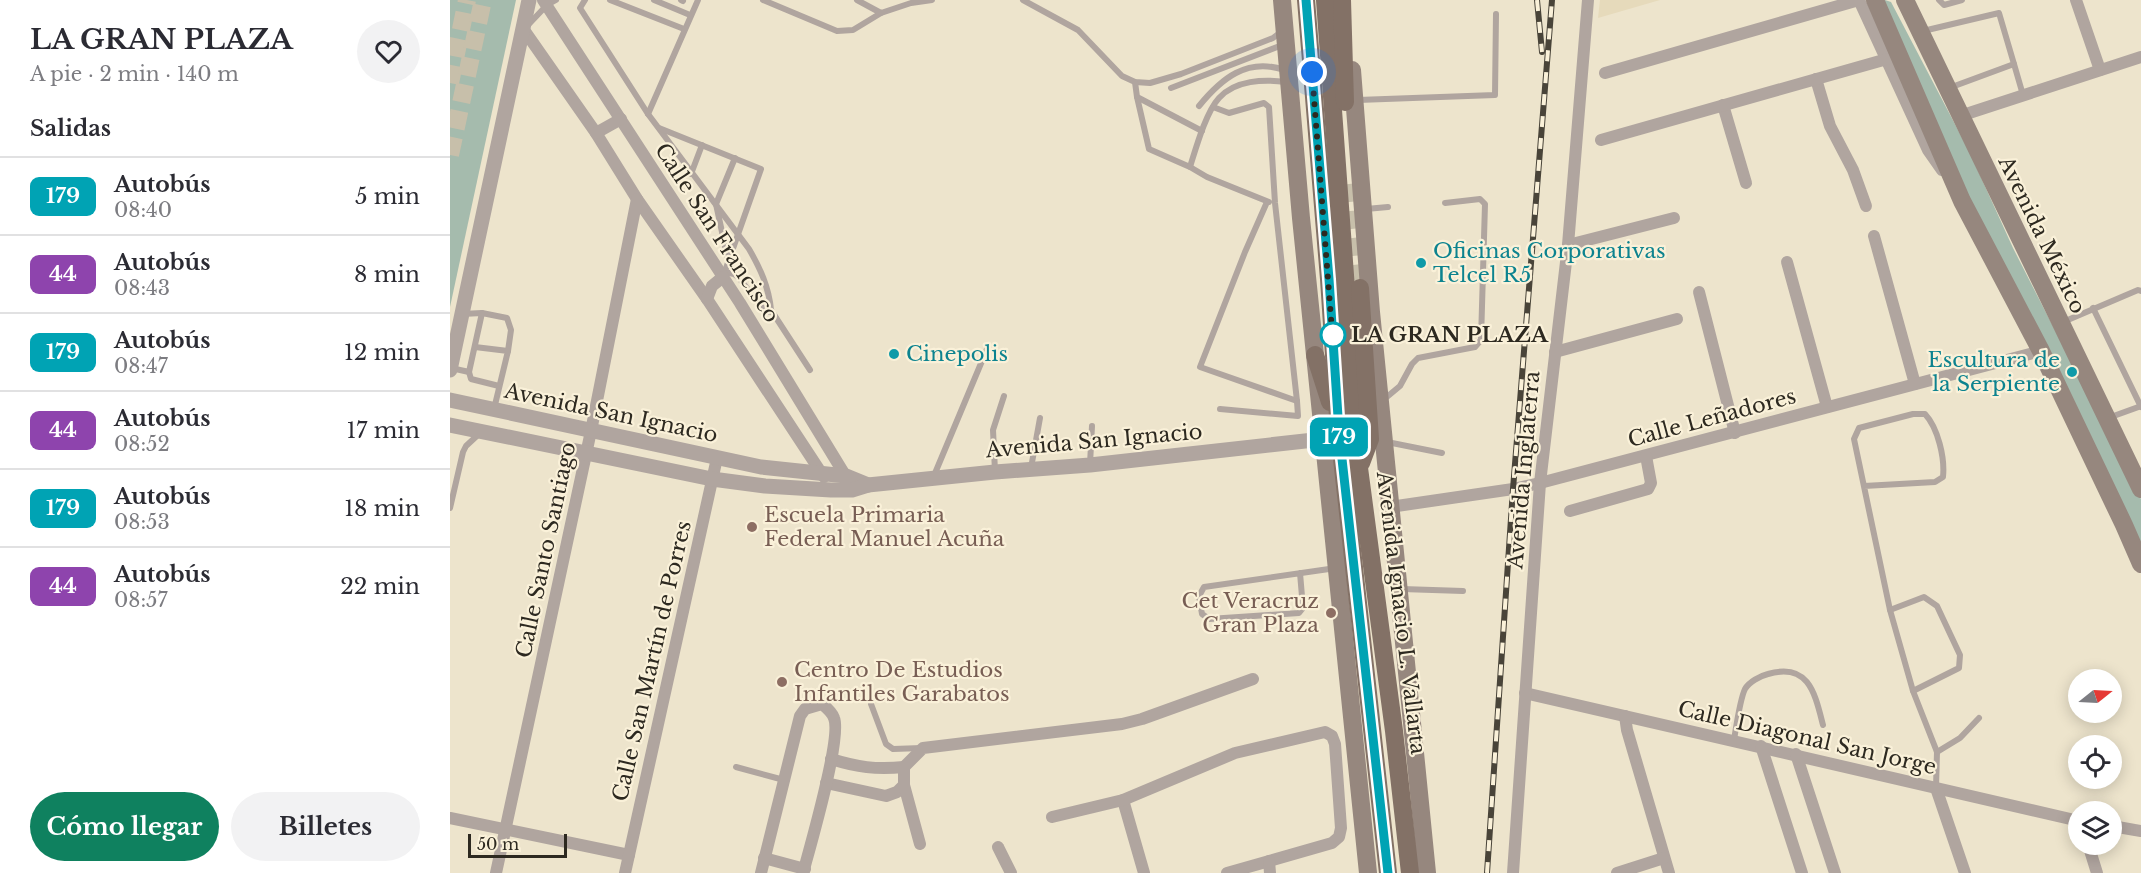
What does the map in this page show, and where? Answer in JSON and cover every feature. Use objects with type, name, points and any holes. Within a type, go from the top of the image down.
[{"type":"main road","points":[[1282,0],[1315,355],[1331,436]]},
{"type":"main road","name":"Avenida Ignacio L. Vallarta","points":[[1306,0],[1329,279],[1331,436],[1337,568],[1368,873]]},
{"type":"main road","name":"Avenida Ignacio L. Vallarta","points":[[1325,0],[1370,440],[1390,507],[1427,873]]},
{"type":"main road","points":[[1343,0],[1343,64],[1349,184]]},
{"type":"main road","name":"Avenida Ignacio L. Vallarta","points":[[1343,0],[1349,33],[1380,404],[1359,468],[1395,731],[1410,873]]},
{"type":"main road","points":[[1875,0],[1962,201],[2041,351],[2141,564]]},
{"type":"main road","name":"Avenida México","points":[[1905,0],[2060,323],[2139,479]]},
{"type":"main road","points":[[1360,288],[1370,440]]},
{"type":"main road","name":"Avenida Ignacio L. Vallarta","points":[[1331,436],[1373,740],[1388,873]]},
{"type":"street","points":[[450,369],[529,0]]},
{"type":"street","name":"Avenida Inglaterra","points":[[1513,873],[1540,483],[1568,245],[1588,0]]},
{"type":"street","points":[[1605,73],[1859,0],[1928,150],[1962,201]]},
{"type":"street","points":[[2076,0],[2100,70]]},
{"type":"street","name":"Calle San Francisco","points":[[548,2],[621,119],[724,275],[849,483]]},
{"type":"street","name":"Calle San Francisco","points":[[524,30],[596,133],[637,199],[708,298],[831,490]]},
{"type":"street","points":[[1960,116],[2141,57]]},
{"type":"street","points":[[1600,140],[1887,59]]},
{"type":"street","points":[[1816,79],[1830,126],[1853,170],[1866,206]]},
{"type":"street","points":[[1723,105],[1746,183]]},
{"type":"street","points":[[596,133],[621,119]]},
{"type":"street","name":"Calle Santo Santiago","points":[[496,873],[587,453],[637,199]]},
{"type":"street","points":[[1568,245],[1674,218]]},
{"type":"street","points":[[1874,236],[1915,384]]},
{"type":"street","points":[[1787,262],[1827,407]]},
{"type":"street","points":[[708,298],[712,286],[724,275]]},
{"type":"street","points":[[1699,292],[1735,433]]},
{"type":"street","points":[[450,335],[462,314]]},
{"type":"street","points":[[1555,352],[1677,319]]},
{"type":"street","name":"Calle Leñadores","points":[[1390,507],[1540,483],[2041,351]]},
{"type":"street","name":"Avenida San Ignacio","points":[[450,400],[761,467],[822,473],[849,483],[868,485],[1090,465],[1331,436]]},
{"type":"street","name":"Avenida San Ignacio","points":[[450,425],[712,479],[765,486],[831,490],[849,483]]},
{"type":"street","points":[[1570,512],[1648,489],[1651,483],[1646,456]]},
{"type":"street","name":"Calle San Martín de Porres","points":[[625,873],[717,458]]},
{"type":"street","points":[[831,759],[858,767],[885,769],[904,767],[924,748],[1132,722],[1253,679]]},
{"type":"street","name":"Calle Diagonal San Jorge","points":[[1525,693],[2068,818]]},
{"type":"street","points":[[761,873],[800,716],[805,709],[822,704],[829,709],[836,728],[826,783],[804,871],[765,858]]},
{"type":"street","points":[[1626,716],[1627,730],[1669,873]]},
{"type":"street","points":[[1052,817],[1123,800],[1235,753],[1325,732],[1332,736],[1335,744],[1339,796],[1341,828],[1339,837],[1332,843],[1270,867],[1227,873]]},
{"type":"street","points":[[1761,746],[1802,873]]},
{"type":"street","points":[[1796,754],[1834,873]]},
{"type":"street","points":[[904,767],[904,785],[920,844]]},
{"type":"street","points":[[826,783],[886,796],[897,792],[904,785]]},
{"type":"street","points":[[1936,788],[1965,873]]},
{"type":"street","points":[[1123,800],[1143,873]]},
{"type":"street","points":[[450,818],[629,855]]},
{"type":"street","points":[[2122,828],[2141,831]]},
{"type":"street","points":[[998,847],[1011,873]]},
{"type":"street","points":[[2091,855],[2097,873]]},
{"type":"street","points":[[1617,873],[1664,858]]},
{"type":"lane","points":[[585,0],[580,8],[648,114],[691,174],[738,232],[759,266],[770,296],[771,310],[810,370]]},
{"type":"lane","points":[[610,0],[684,28]]},
{"type":"lane","points":[[654,0],[690,15]]},
{"type":"lane","points":[[648,114],[698,0]]},
{"type":"lane","points":[[763,0],[837,32],[853,30],[881,13],[911,3],[932,0]]},
{"type":"lane","points":[[857,0],[881,13]]},
{"type":"lane","points":[[1023,0],[1077,30],[1122,76],[1135,82],[1150,84],[1181,75],[1273,38],[1285,37]]},
{"type":"lane","points":[[1940,0],[1944,4],[1962,0]]},
{"type":"lane","points":[[524,30],[548,2]]},
{"type":"lane","points":[[1920,32],[1999,13],[2023,95]]},
{"type":"lane","points":[[1354,100],[1495,95],[1496,15]]},
{"type":"lane","points":[[1171,88],[1285,37]]},
{"type":"lane","points":[[1947,88],[2014,64]]},
{"type":"lane","points":[[1198,106],[1216,85],[1257,65],[1271,65],[1288,77]]},
{"type":"lane","points":[[1190,167],[1202,131],[1219,97],[1232,88],[1288,77]]},
{"type":"lane","points":[[1135,82],[1149,149],[1207,177],[1267,202],[1275,203]]},
{"type":"lane","points":[[1137,97],[1202,131]]},
{"type":"lane","points":[[1213,107],[1229,113],[1264,103],[1269,107],[1275,203],[1298,416],[1220,410]]},
{"type":"lane","points":[[658,128],[761,169],[724,275],[734,274],[765,311],[771,310]]},
{"type":"lane","points":[[691,174],[702,145]]},
{"type":"lane","points":[[728,261],[716,204],[735,158]]},
{"type":"lane","points":[[1380,404],[1400,386],[1412,364],[1418,358],[1475,347],[1481,340],[1485,204],[1480,199],[1444,203]]},
{"type":"lane","points":[[1267,202],[1200,367],[1297,400]]},
{"type":"lane","points":[[1363,209],[1388,207]]},
{"type":"lane","points":[[2060,323],[2138,290],[2141,291]]},
{"type":"lane","points":[[2093,308],[2141,406],[2108,418]]},
{"type":"lane","points":[[482,313],[470,372],[471,379],[499,386]]},
{"type":"lane","points":[[462,314],[482,313],[507,318],[511,330],[494,410]]},
{"type":"lane","points":[[475,347],[508,351]]},
{"type":"lane","points":[[933,478],[987,349]]},
{"type":"lane","points":[[450,369],[470,372]]},
{"type":"lane","points":[[995,472],[993,430],[1004,396]]},
{"type":"lane","points":[[1864,486],[1935,482],[1943,477],[1944,467],[1933,423],[1925,414],[1913,414],[1859,428],[1854,439],[1890,610],[1913,691],[1937,752],[1936,788]]},
{"type":"lane","points":[[1030,470],[1040,418]]},
{"type":"lane","points":[[1090,465],[1092,426]]},
{"type":"lane","points":[[450,508],[462,452],[481,432]]},
{"type":"lane","points":[[1370,440],[1442,453]]},
{"type":"lane","points":[[1299,573],[1304,608],[1299,613],[1209,620],[1202,614],[1199,596],[1204,587],[1299,573],[1337,568]]},
{"type":"lane","points":[[1398,589],[1463,591]]},
{"type":"lane","points":[[1890,610],[1924,597],[1938,606],[1960,655],[1959,668],[1913,691]]},
{"type":"lane","points":[[1734,740],[1745,689],[1757,678],[1769,674],[1789,671],[1802,676],[1815,693],[1823,725]]},
{"type":"lane","points":[[871,704],[886,744],[893,748],[924,748]]},
{"type":"lane","points":[[1937,752],[1960,738],[1978,718]]},
{"type":"lane","points":[[736,767],[784,780]]},
{"type":"shaded area","points":[[1600,0],[1660,0],[1598,18]]},
{"type":"green space","points":[[450,0],[516,0],[450,307]]},
{"type":"green space","points":[[1885,0],[1891,2],[1969,151],[2013,248],[2141,499],[2141,558],[1963,197],[1881,6]]},
{"type":"tunnel","points":[[450,83],[467,0]]},
{"type":"tunnel","points":[[450,155],[483,0]]},
{"type":"tunnel","points":[[1349,184],[1360,288]]},
{"type":"railway","points":[[1537,0],[1542,52]]},
{"type":"railway","points":[[1487,873],[1513,489],[1552,0]]},
{"type":"bus line","name":"179","points":[[1306,0],[1339,432],[1384,854],[1388,873]]},
{"type":"place","name":"Oficinas Corporativas Telcel R5","points":[[1421,263]]},
{"type":"place","name":"LA GRAN PLAZA","points":[[1333,335]]},
{"type":"place","name":"Cinepolis","points":[[894,354]]},
{"type":"place","name":"Escultura de la Serpiente","points":[[2072,372]]},
{"type":"place","name":"Escuela Primaria Federal Manuel Acuña","points":[[752,527]]},
{"type":"place","name":"Cet Veracruz Gran Plaza","points":[[1331,613]]},
{"type":"place","name":"Centro De Estudios Infantiles Garabatos","points":[[782,682]]},
{"type":"route","points":[[1312,72],[1333,344],[1333,335]]}]
